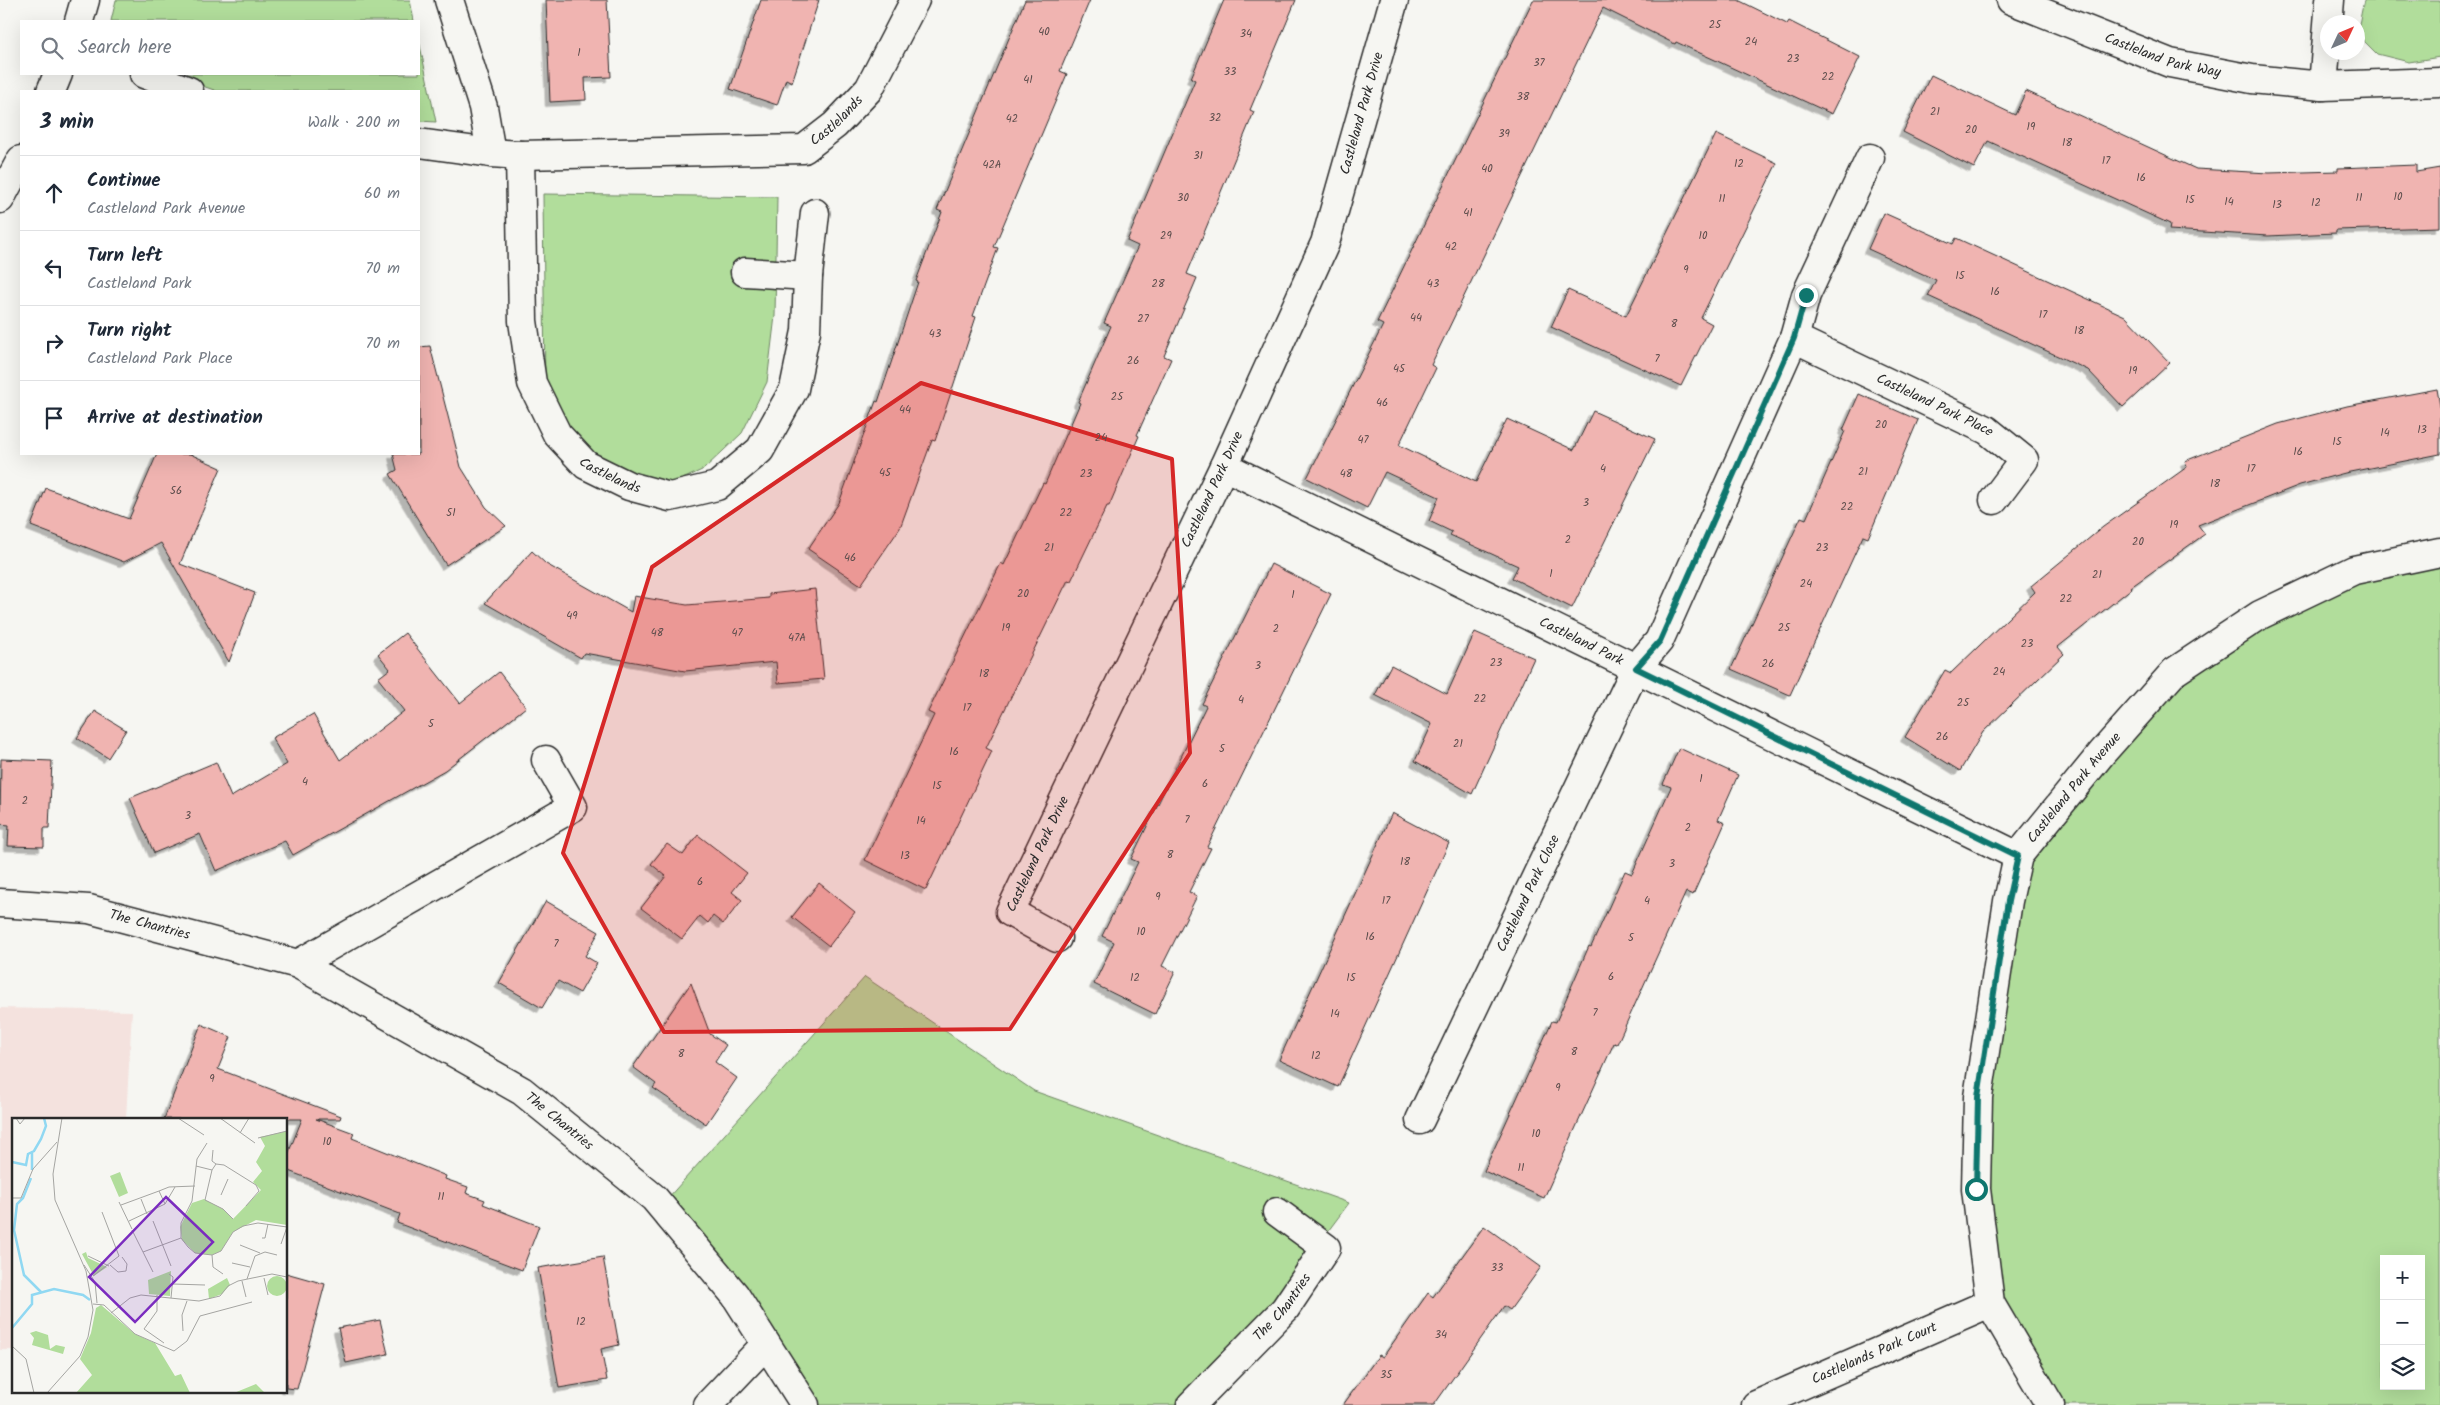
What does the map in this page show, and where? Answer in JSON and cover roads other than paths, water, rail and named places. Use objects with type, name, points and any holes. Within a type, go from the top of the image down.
[{"type":"street","points":[[78,20],[85,0]]},
{"type":"street","points":[[449,0],[483,107],[491,153]]},
{"type":"street","name":"Castlelands","points":[[420,143],[491,153],[520,154],[804,149],[835,125],[869,89],[915,0]]},
{"type":"street","name":"Castleland Park Drive","points":[[1057,938],[1010,912],[1224,466],[1325,243],[1394,0]]},
{"type":"street","name":"Castleland Park Way","points":[[2011,0],[2170,63],[2252,79],[2323,86],[2440,82]]},
{"type":"street","points":[[2323,86],[2330,0]]},
{"type":"street","points":[[51,90],[58,75]]},
{"type":"street","points":[[147,75],[186,90]]},
{"type":"street","name":"Castlelands","points":[[520,154],[523,321],[532,383],[557,434],[586,464],[629,486],[670,497],[717,486],[760,450],[794,389],[806,331],[808,276],[815,213]]},
{"type":"street","points":[[1636,668],[1660,641],[1794,338],[1806,295],[1870,158]]},
{"type":"street","points":[[0,199],[20,162]]},
{"type":"street","points":[[745,272],[808,276]]},
{"type":"street","name":"Castleland Park Place","points":[[1794,338],[1987,430],[2024,460],[1994,500]]},
{"type":"street","name":"Castleland Park","points":[[1224,466],[2018,856]]},
{"type":"street","name":"Castleland Park Avenue","points":[[2050,1405],[1990,1303],[1976,1189],[1978,1097],[2008,901],[2018,856],[2102,753],[2174,672],[2260,615],[2354,570],[2440,552]]},
{"type":"street","name":"Castleland Park Close","points":[[1420,1120],[1636,668]]},
{"type":"street","points":[[298,964],[573,807],[546,760]]},
{"type":"street","name":"The Chantries","points":[[0,902],[88,909],[298,964],[522,1091],[654,1198],[735,1295],[765,1346],[805,1405]]},
{"type":"street","name":"The Chantries","points":[[1191,1405],[1285,1309],[1326,1248],[1277,1212]]},
{"type":"street","name":"Castlelands Park Court","points":[[1757,1405],[1990,1303]]},
{"type":"street","points":[[708,1405],[765,1346]]}]
